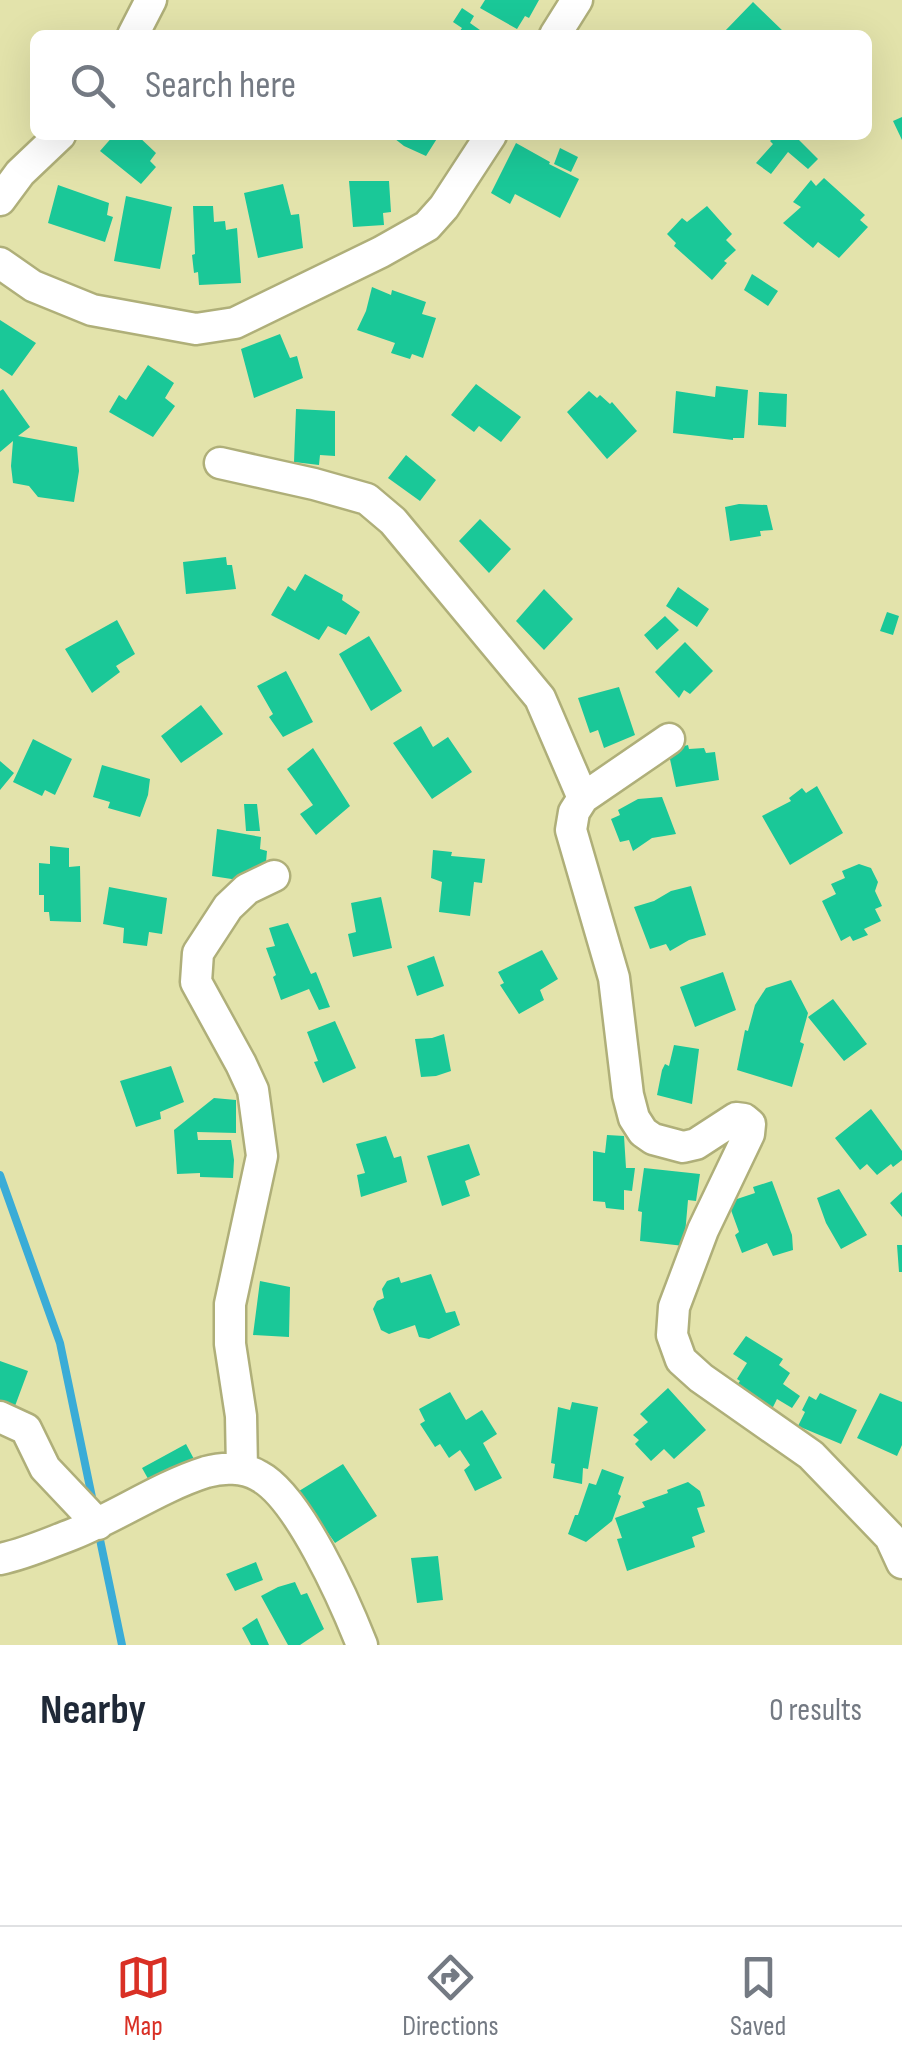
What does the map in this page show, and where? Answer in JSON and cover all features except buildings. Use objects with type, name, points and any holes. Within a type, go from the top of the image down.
[{"type":"street","points":[[136,30],[151,0]]},
{"type":"street","points":[[558,30],[577,0]]},
{"type":"street","points":[[0,200],[20,173],[55,140]]},
{"type":"street","points":[[0,263],[32,286],[92,310],[196,330],[235,323],[427,226],[488,140]]},
{"type":"street","points":[[220,463],[366,499],[393,521],[540,698],[583,798]]},
{"type":"street","points":[[669,738],[583,798],[574,812],[571,830],[614,978],[634,1118],[653,1139],[683,1147],[696,1144],[736,1118],[750,1124],[674,1306],[672,1336],[681,1360],[700,1378],[810,1455],[890,1536],[902,1563]]},
{"type":"street","points":[[242,1469],[230,1304],[262,1156],[253,1090],[196,982],[198,953],[228,907],[247,889],[274,876]]},
{"type":"street","points":[[0,1416],[26,1429],[45,1468],[98,1524]]},
{"type":"street","points":[[0,1559],[98,1524],[210,1471],[242,1469],[262,1477],[289,1502],[341,1592],[362,1645]]},
{"type":"waterway","points":[[0,1175],[60,1343],[93,1502]]},
{"type":"waterway","points":[[98,1530],[122,1645]]}]
